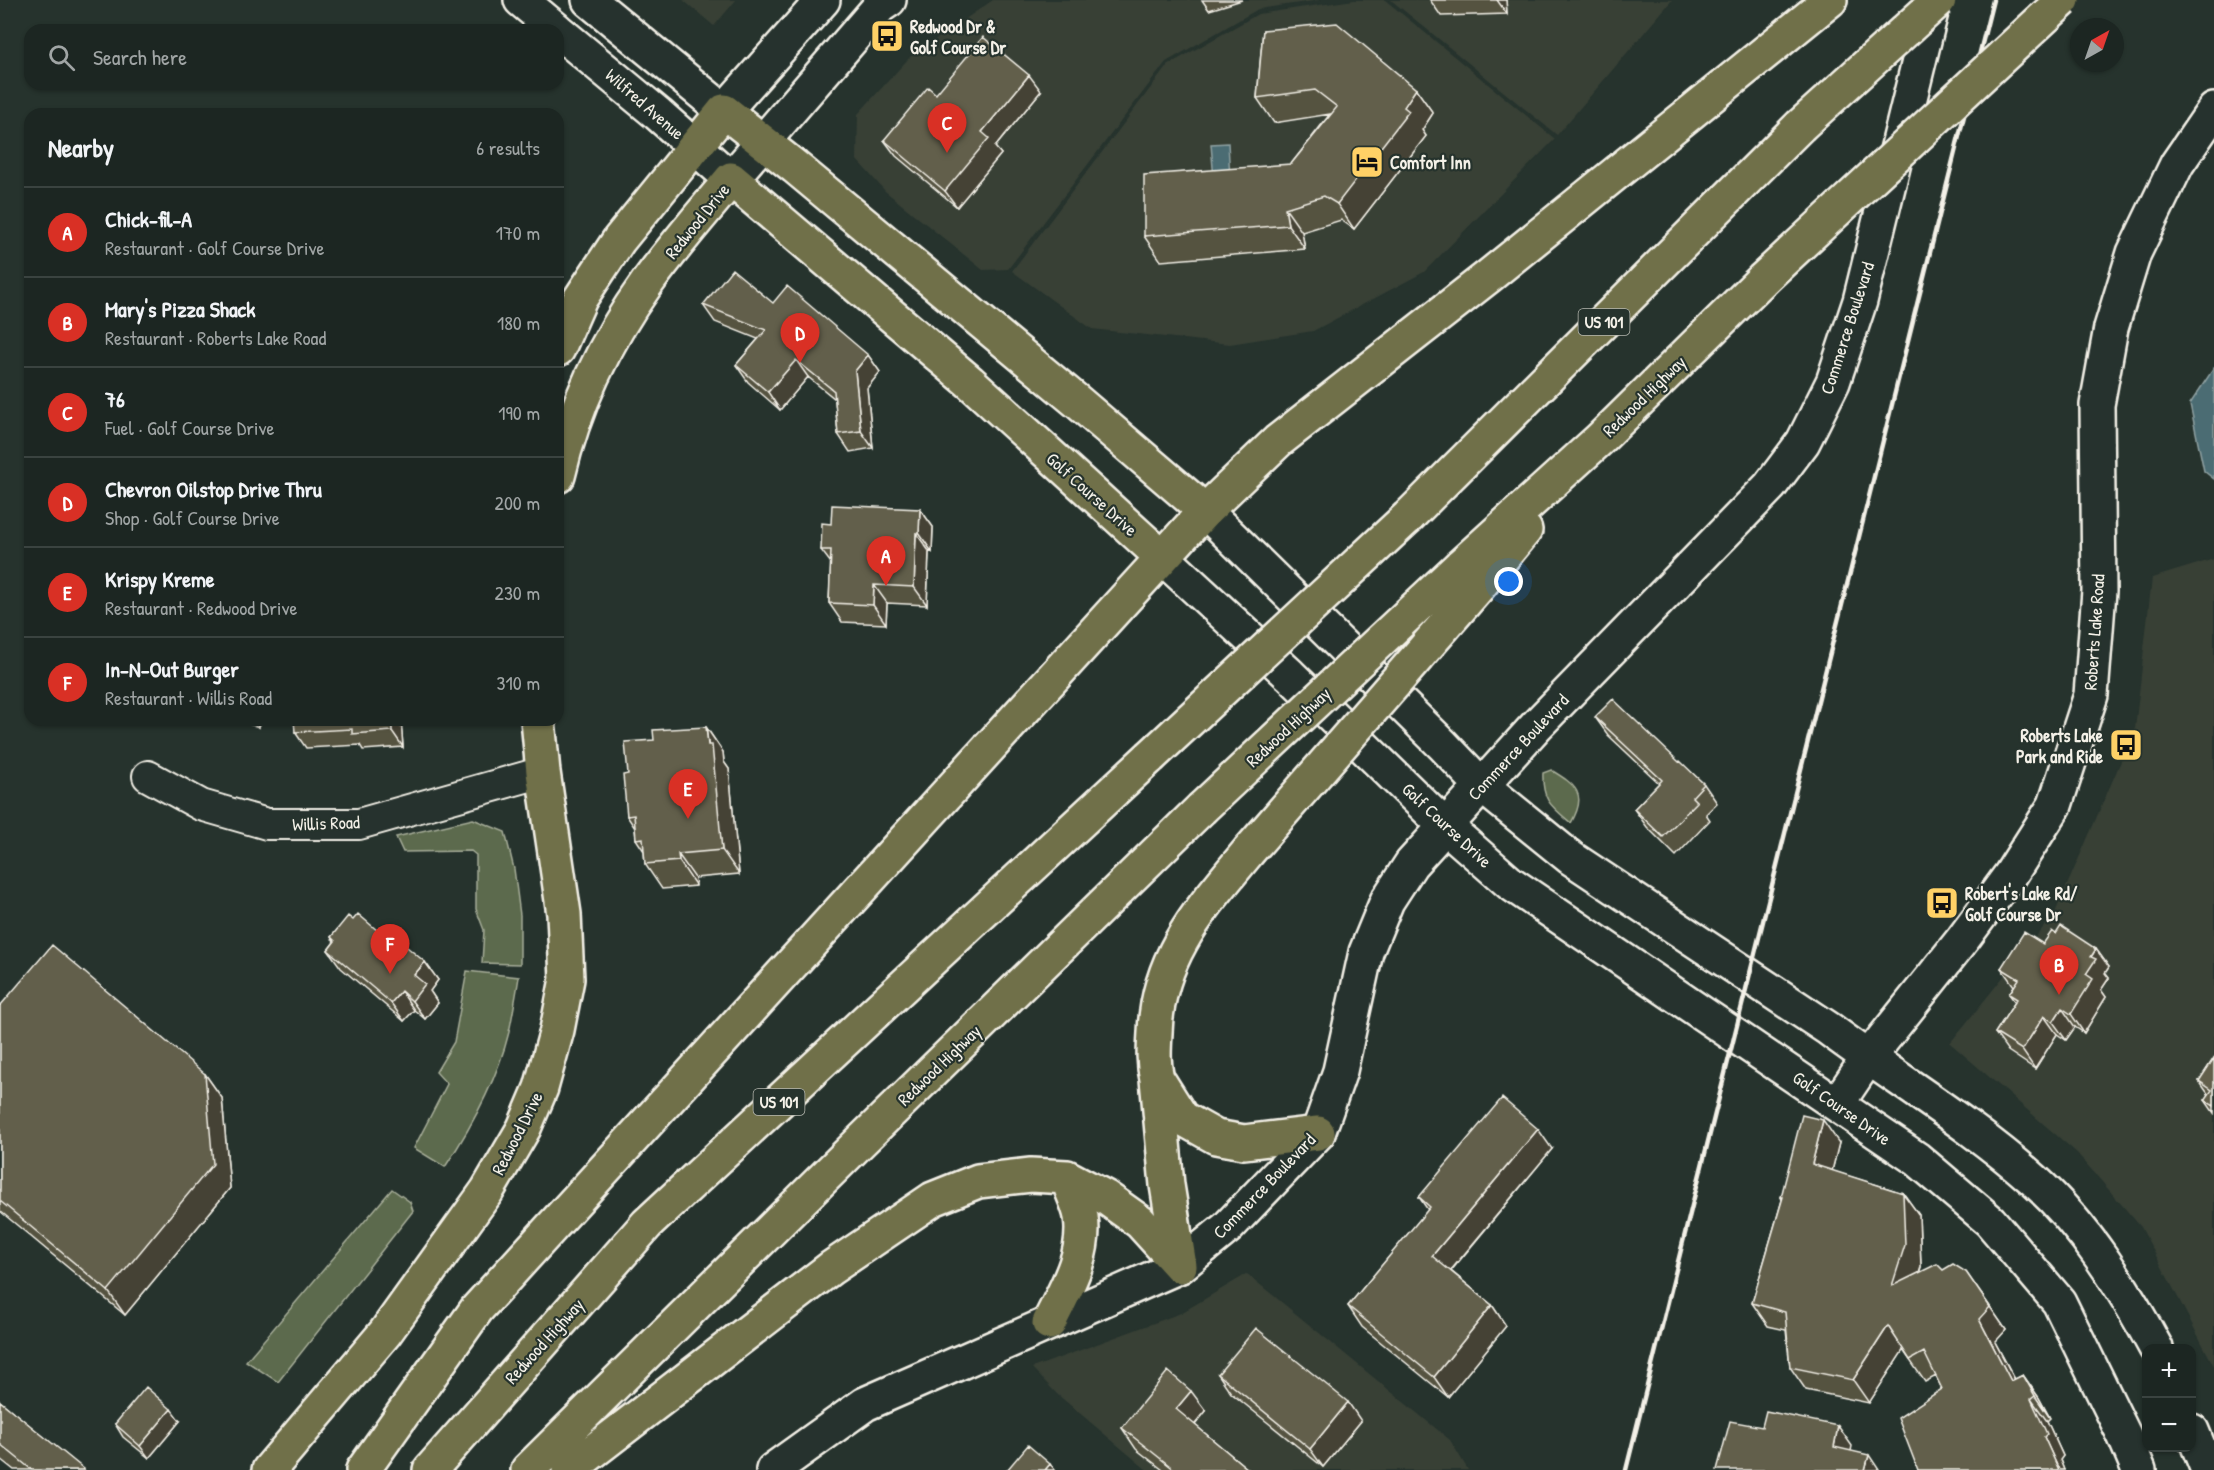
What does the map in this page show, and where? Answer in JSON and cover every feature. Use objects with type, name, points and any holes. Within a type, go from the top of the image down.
[{"type":"main road","name":"Redwood Highway","points":[[430,1470],[647,1224],[1408,517],[1800,126],[1939,0]]},
{"type":"main road","name":"Redwood Highway","points":[[528,1470],[1202,809],[1469,576],[1600,439],[1762,280],[2063,0]]},
{"type":"main road","points":[[363,1470],[477,1309],[1205,511],[1278,441],[1489,276],[1829,1]]},
{"type":"main road","points":[[564,335],[580,299],[619,240],[724,111],[1079,403],[1205,511]]},
{"type":"main road","name":"Redwood Drive","points":[[564,455],[575,417],[601,357],[647,284],[731,179]]},
{"type":"main road","name":"Golf Course Drive","points":[[731,179],[970,382],[1162,558]]},
{"type":"main road","points":[[1180,1266],[1167,1185],[1154,1065],[1155,1014],[1168,963],[1199,912],[1469,576]]},
{"type":"main road","name":"Redwood Drive","points":[[269,1470],[385,1333],[487,1191],[524,1128],[541,1088],[557,1030],[567,979],[564,914],[537,726]]},
{"type":"main road","points":[[1157,1078],[1182,1118],[1216,1137],[1244,1142],[1318,1132]]},
{"type":"main road","points":[[569,1470],[831,1269],[933,1199],[978,1181],[1031,1175],[1067,1177],[1106,1197],[1140,1222],[1180,1266]]},
{"type":"main road","points":[[1049,1323],[1072,1275],[1082,1247],[1081,1217],[1067,1177]]},
{"type":"street","name":"Wilfred Avenue","points":[[521,0],[551,24]]},
{"type":"street","points":[[589,0],[724,111],[823,0]]},
{"type":"street","name":"Redwood Drive","points":[[731,179],[880,6],[889,0]]},
{"type":"street","name":"Commerce Boulevard","points":[[772,1470],[865,1404],[1180,1266],[1228,1227],[1318,1132],[1340,1071],[1366,952],[1387,901],[1411,864],[1536,725],[1770,486],[1803,442],[1833,382],[1860,301],[1934,0]]},
{"type":"street","name":"Wilfred Avenue","points":[[564,35],[731,179]]},
{"type":"street","name":"Roberts Lake Road","points":[[1837,1104],[1868,1058],[1970,930],[2011,874],[2055,805],[2091,695],[2099,591],[2097,405],[2111,328],[2139,243],[2177,164],[2214,110]]},
{"type":"street","points":[[1205,511],[1481,785],[1571,858],[1750,975],[1954,1116],[2034,1181],[2074,1222],[2111,1270],[2154,1344]]},
{"type":"street","name":"Golf Course Drive","points":[[1162,558],[1290,675],[1445,826],[1510,883],[1917,1159],[1990,1221],[2059,1302],[2139,1470]]},
{"type":"street","name":"Willis Road","points":[[148,776],[201,805],[267,824],[359,824],[543,772]]},
{"type":"street","points":[[2196,1441],[2208,1470]]},
{"type":"shaded area","points":[[683,0],[736,0],[714,26]]},
{"type":"shaded area","points":[[993,0],[1320,0],[1258,9],[1166,62],[1008,269],[983,270],[885,191],[857,160],[858,114],[910,57]]},
{"type":"shaded area","points":[[1354,0],[1385,0],[1555,139],[1424,272],[1313,331],[1230,344],[1092,329],[1012,271],[1168,65],[1258,14]]},
{"type":"shaded area","points":[[1391,0],[1672,0],[1557,135]]},
{"type":"shaded area","points":[[2214,559],[2214,1366],[2141,1227],[2077,1153],[1950,1043],[2055,913],[2135,729],[2152,578]]},
{"type":"shaded area","points":[[1247,1274],[1450,1440],[1468,1470],[1147,1470],[1057,1394],[1032,1368],[1181,1313]]},
{"type":"green space","points":[[1551,770],[1577,791],[1579,805],[1571,823],[1553,807],[1546,797],[1543,773]]},
{"type":"green space","points":[[473,819],[505,832],[514,869],[520,915],[520,964],[482,963],[484,930],[476,909],[476,855],[471,851],[403,852],[396,837]]},
{"type":"green space","points":[[467,971],[519,977],[509,1032],[498,1068],[465,1136],[445,1167],[414,1148],[447,1084],[436,1072],[454,1042]]},
{"type":"green space","points":[[392,1189],[410,1202],[413,1211],[278,1382],[246,1361]]},
{"type":"water","points":[[1228,143],[1230,178],[1214,179],[1211,144]]},
{"type":"water","points":[[2214,368],[2214,479],[2204,471],[2190,404]]},
{"type":"building","points":[[1337,23],[1416,89],[1404,107],[1409,111],[1337,204],[1324,196],[1285,208],[1288,225],[1144,236],[1144,175],[1291,164],[1337,107],[1315,90],[1257,98],[1263,30]]},
{"type":"building","points":[[983,37],[1029,75],[982,132],[989,138],[945,191],[884,140],[928,87],[936,94]]},
{"type":"building","points":[[732,269],[773,303],[787,286],[868,355],[855,371],[861,431],[838,434],[834,391],[796,360],[768,392],[736,365],[766,330],[703,305]]},
{"type":"building","points":[[832,505],[920,509],[919,533],[916,533],[914,587],[874,585],[873,605],[829,603],[831,550],[821,550],[822,523],[831,524]]},
{"type":"building","points":[[1613,699],[1704,784],[1692,797],[1697,802],[1663,837],[1634,809],[1662,780],[1595,717]]},
{"type":"building","points":[[294,726],[392,726],[392,731],[352,734],[352,729],[295,732]]},
{"type":"building","points":[[706,727],[708,745],[712,745],[722,850],[678,854],[679,861],[645,864],[643,838],[636,839],[634,815],[627,816],[623,775],[628,774],[625,742],[654,740],[653,730]]},
{"type":"building","points":[[358,914],[385,937],[389,932],[425,962],[414,975],[425,984],[412,1001],[401,991],[391,1003],[328,950],[335,941],[331,937],[348,916],[353,920]]},
{"type":"building","points":[[2061,926],[2096,949],[2091,957],[2096,959],[2086,974],[2093,979],[2071,1014],[2062,1008],[2053,1022],[2044,1016],[2022,1050],[1995,1033],[2017,999],[2009,994],[2019,979],[2001,968],[2024,932],[2043,944],[2052,931],[2056,934]]},
{"type":"building","points":[[52,945],[205,1074],[213,1164],[108,1291],[0,1201],[0,1006]]},
{"type":"building","points":[[2214,1058],[2214,1106],[2205,1100],[2212,1090],[2199,1081]]},
{"type":"building","points":[[1502,1098],[1538,1129],[1432,1256],[1492,1305],[1434,1377],[1348,1306],[1430,1207],[1419,1197]]},
{"type":"building","points":[[1802,1115],[1823,1120],[1812,1164],[1903,1193],[1905,1245],[1892,1286],[1937,1264],[1943,1270],[1953,1264],[1966,1272],[1990,1307],[1979,1319],[2011,1381],[2023,1375],[2035,1396],[2031,1399],[2047,1434],[2044,1437],[2059,1470],[1918,1470],[1898,1418],[1942,1389],[1924,1352],[1910,1360],[1888,1326],[1853,1380],[1790,1367],[1785,1312],[1752,1303],[1783,1197],[1781,1197]]},
{"type":"building","points":[[1256,1328],[1348,1402],[1310,1449],[1218,1374]]},
{"type":"building","points":[[1168,1371],[1191,1391],[1176,1409],[1249,1470],[1175,1470],[1122,1428]]},
{"type":"building","points":[[146,1387],[171,1409],[140,1446],[115,1424]]},
{"type":"building","points":[[0,1401],[84,1469],[32,1470],[0,1444]]},
{"type":"building","points":[[1766,1411],[1838,1426],[1834,1447],[1869,1455],[1865,1470],[1717,1470],[1730,1421],[1762,1427]]},
{"type":"building","points":[[1028,1445],[1050,1464],[1045,1470],[1007,1470]]},
{"type":"railway","points":[[1626,1470],[1993,0]]},
{"type":"place","name":"Redwood Dr & Golf Course Dr","points":[[887,36]]},
{"type":"place","name":"76","points":[[947,153]]},
{"type":"place","name":"Comfort Inn","points":[[1367,162]]},
{"type":"place","name":"Chevron Oilstop Drive Thru","points":[[800,363]]},
{"type":"place","name":"Chick-fil-A","points":[[886,586]]},
{"type":"place","name":"Roberts Lake Park and Ride","points":[[2126,745]]},
{"type":"place","name":"Krispy Kreme","points":[[688,819]]},
{"type":"place","name":"Robert's Lake Rd/ Golf Course Dr","points":[[1942,903]]},
{"type":"place","name":"In-N-Out Burger","points":[[390,974]]},
{"type":"place","name":"Mary's Pizza Shack","points":[[2059,995]]}]
